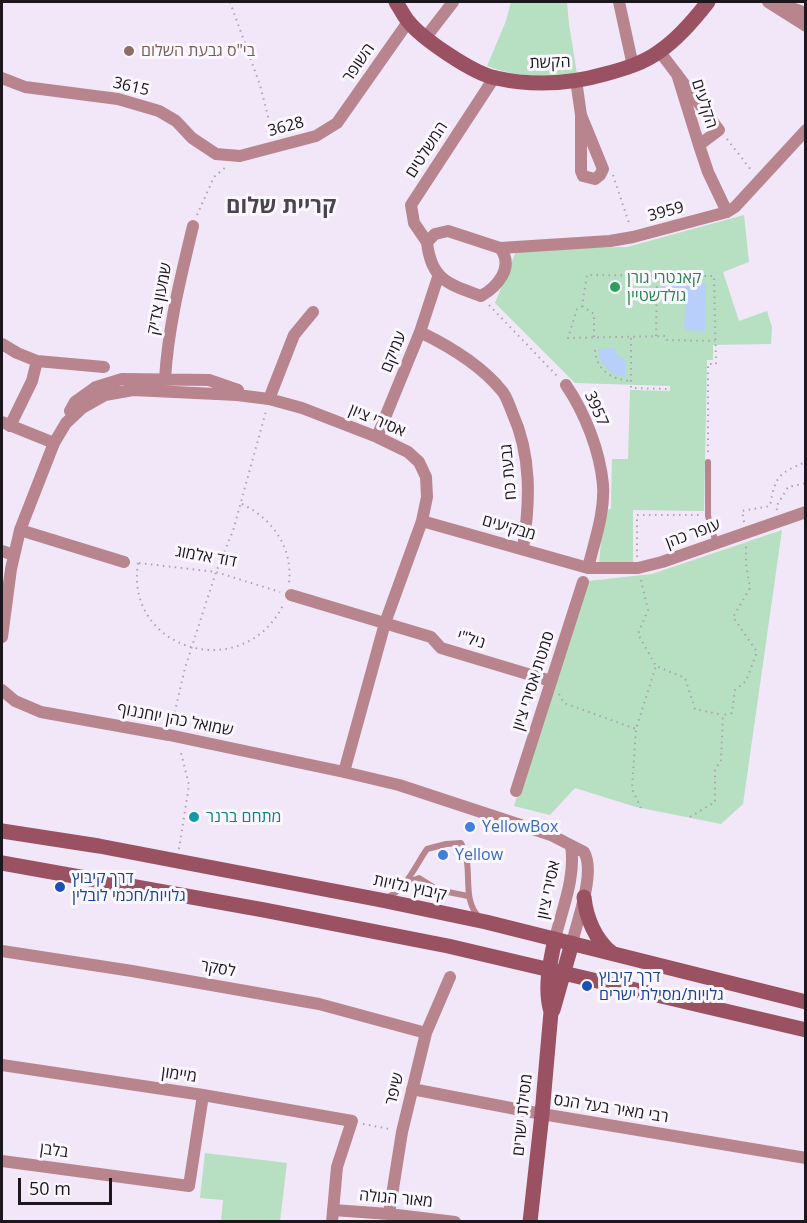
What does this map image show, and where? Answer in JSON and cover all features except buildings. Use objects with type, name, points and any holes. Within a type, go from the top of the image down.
[{"type":"main road","name":"הקשת","points":[[396,2],[408,22],[467,65],[494,78],[548,83],[576,80],[633,66],[660,52],[693,21],[708,2]]},
{"type":"main road","name":"קיבוץ גלויות","points":[[2,831],[177,861],[486,922],[806,1002]]},
{"type":"main road","points":[[2,863],[448,946],[806,1030]]},
{"type":"main road","points":[[584,897],[587,912],[597,936],[604,946],[615,954]]},
{"type":"main road","name":"מסילת ישרים","points":[[530,1221],[551,1012],[549,969],[555,939]]},
{"type":"main road","name":"מסילת ישרים","points":[[551,1012],[572,943]]},
{"type":"street","points":[[426,37],[453,2]]},
{"type":"street","points":[[619,2],[633,66]]},
{"type":"street","points":[[768,2],[806,26]]},
{"type":"street","points":[[773,2],[806,14]]},
{"type":"street","name":"השופר","points":[[337,123],[408,22]]},
{"type":"street","name":"הקלעים","points":[[660,52],[719,130],[699,145]]},
{"type":"street","name":"הקלעים","points":[[676,74],[708,172],[727,212]]},
{"type":"street","name":"3615","points":[[2,78],[25,87],[118,99],[159,111],[176,121],[192,138],[216,154],[240,156]]},
{"type":"street","name":"המשלטים","points":[[427,242],[414,224],[411,205],[494,78]]},
{"type":"street","points":[[576,80],[581,115],[581,171],[583,176],[595,179],[603,169],[581,115]]},
{"type":"street","name":"3628","points":[[240,156],[316,136],[337,123]]},
{"type":"street","name":"3959","points":[[500,248],[610,241],[727,212],[735,207],[806,130]]},
{"type":"street","name":"שמעון צדיק","points":[[165,379],[176,298],[193,226]]},
{"type":"street","points":[[448,231],[500,248],[506,261],[504,273],[492,290],[481,296],[451,285],[438,277],[429,259],[427,242],[435,234],[448,231]]},
{"type":"street","name":"עמיקם","points":[[377,437],[420,332],[438,277]]},
{"type":"street","points":[[66,423],[68,413],[75,402],[96,387],[122,379],[209,380],[264,398],[294,335],[313,312]]},
{"type":"street","name":"גבעת כח","points":[[420,332],[439,341],[472,363],[504,393],[522,435],[526,459],[529,491],[523,549]]},
{"type":"street","points":[[2,344],[38,361],[104,368]]},
{"type":"street","points":[[38,361],[32,381],[6,424],[54,442]]},
{"type":"street","name":"3957","points":[[566,385],[576,400],[588,429],[603,487],[600,518],[588,568]]},
{"type":"street","name":"אסירי ציון","points":[[2,632],[20,530],[54,442],[74,414],[91,401],[121,391],[264,398],[302,408],[377,437],[408,452],[419,462],[426,477],[428,497],[422,521],[385,623],[344,772],[431,794],[551,835],[584,852],[587,857],[588,875],[572,943]]},
{"type":"street","name":"עופר כהן","points":[[588,568],[638,568],[662,562],[806,512]]},
{"type":"street","name":"מבקיעים","points":[[422,521],[588,568]]},
{"type":"street","points":[[20,530],[124,562]]},
{"type":"street","points":[[2,551],[14,555]]},
{"type":"street","name":"סמטת אסירי ציון","points":[[516,791],[583,582]]},
{"type":"street","points":[[289,594],[385,623]]},
{"type":"street","name":"ניל\"י","points":[[385,623],[431,637],[441,648],[551,681]]},
{"type":"street","name":"שמואל כהן יוחננוף","points":[[2,692],[26,707],[41,712],[174,736],[344,772]]},
{"type":"street","name":"אסירי ציון","points":[[555,939],[572,872],[571,846]]},
{"type":"street","name":"לסקר","points":[[2,951],[319,1004],[426,1033]]},
{"type":"street","name":"שיפר","points":[[389,1214],[402,1132],[426,1033],[450,977]]},
{"type":"street","name":"מיימון","points":[[2,1065],[203,1095],[352,1121]]},
{"type":"street","name":"רבי מאיר בעל הנס","points":[[412,1089],[542,1114],[806,1158]]},
{"type":"street","name":"בלבן","points":[[2,1161],[189,1186],[203,1095]]},
{"type":"street","points":[[332,1216],[337,1167],[352,1121]]},
{"type":"street","name":"מאור הגולה","points":[[332,1216],[389,1214],[455,1221]]},
{"type":"lane","points":[[708,462],[708,516],[716,543]]},
{"type":"lane","points":[[381,900],[396,893],[406,883],[414,866],[427,849],[461,843],[469,864],[468,896],[475,913],[486,922]]},
{"type":"lane","points":[[406,883],[419,878],[438,890],[468,896]]},
{"type":"path","points":[[230,2],[260,85],[275,147]]},
{"type":"path","points":[[719,130],[758,180]]},
{"type":"path","points":[[193,226],[214,177],[240,156]]},
{"type":"path","points":[[603,169],[613,174],[633,237]]},
{"type":"path","points":[[708,462],[708,364],[716,364],[714,276],[587,276],[582,306],[577,309],[568,338],[666,336],[667,340],[715,341]]},
{"type":"path","points":[[656,336],[657,276]]},
{"type":"path","name":"3957","points":[[481,296],[566,385]]},
{"type":"path","points":[[582,306],[594,314],[594,338]]},
{"type":"path","points":[[632,337],[631,388],[667,389]]},
{"type":"path","points":[[595,350],[598,363],[605,372],[631,381]]},
{"type":"path","points":[[177,861],[189,785],[174,736],[184,668],[241,504],[264,398]]},
{"type":"path","points":[[708,516],[637,515],[638,568],[648,610],[638,634],[656,666],[685,678],[695,709],[723,715],[732,713],[735,690],[746,681],[757,652],[733,617],[750,588],[746,564],[747,532],[742,511],[770,506],[774,483],[787,470],[806,462]]},
{"type":"path","points":[[779,520],[776,507],[788,487],[806,483]]},
{"type":"path","points":[[138,563],[139,593],[148,615],[164,634],[191,648],[222,651],[256,638],[273,622],[289,594],[289,566],[278,533],[262,516],[241,504]]},
{"type":"path","name":"דוד אלמוג","points":[[124,562],[216,572],[289,594]]},
{"type":"path","points":[[641,808],[632,789],[636,729],[656,666]]},
{"type":"path","points":[[551,681],[564,704],[636,729]]},
{"type":"path","points":[[690,817],[715,802],[715,769],[721,761],[723,715]]},
{"type":"path","points":[[352,1121],[402,1132]]},
{"type":"green space","points":[[511,2],[567,2],[577,74],[532,76],[487,66],[506,21]]},
{"type":"green space","name":"קאנטרי גורן גולדשטיין","points":[[744,215],[749,262],[723,272],[739,321],[767,311],[772,327],[771,344],[713,345],[713,360],[707,360],[704,511],[633,510],[633,564],[599,563],[604,510],[611,509],[612,459],[628,459],[630,390],[670,391],[670,386],[575,383],[495,303],[517,249],[627,247]]},
{"type":"green space","points":[[782,530],[743,804],[721,824],[636,807],[575,788],[550,815],[514,806],[588,581],[652,574]]},
{"type":"green space","points":[[205,1153],[287,1163],[280,1221],[221,1221],[223,1200],[200,1198]]},
{"type":"water","points":[[662,283],[706,284],[705,331],[684,330],[685,304],[662,303]]},
{"type":"water","points":[[616,348],[616,354],[625,360],[625,377],[606,368],[599,355],[598,349]]},
{"type":"place","name":"בי\"ס גבעת השלום","points":[[129,51]]},
{"type":"place","name":"קאנטרי גורן גולדשטיין","points":[[615,287]]},
{"type":"place","name":"מתחם ברנר","points":[[194,817]]},
{"type":"place","name":"YellowBox","points":[[470,827]]},
{"type":"place","name":"Yellow","points":[[443,855]]},
{"type":"place","name":"דרך קיבוץ גלויות/חכמי לובלין","points":[[60,887]]},
{"type":"place","name":"דרך קיבוץ גלויות/מסילת ישרים","points":[[587,986]]},
{"type":"district","name":"קריית שלום","points":[[281,207]]}]
